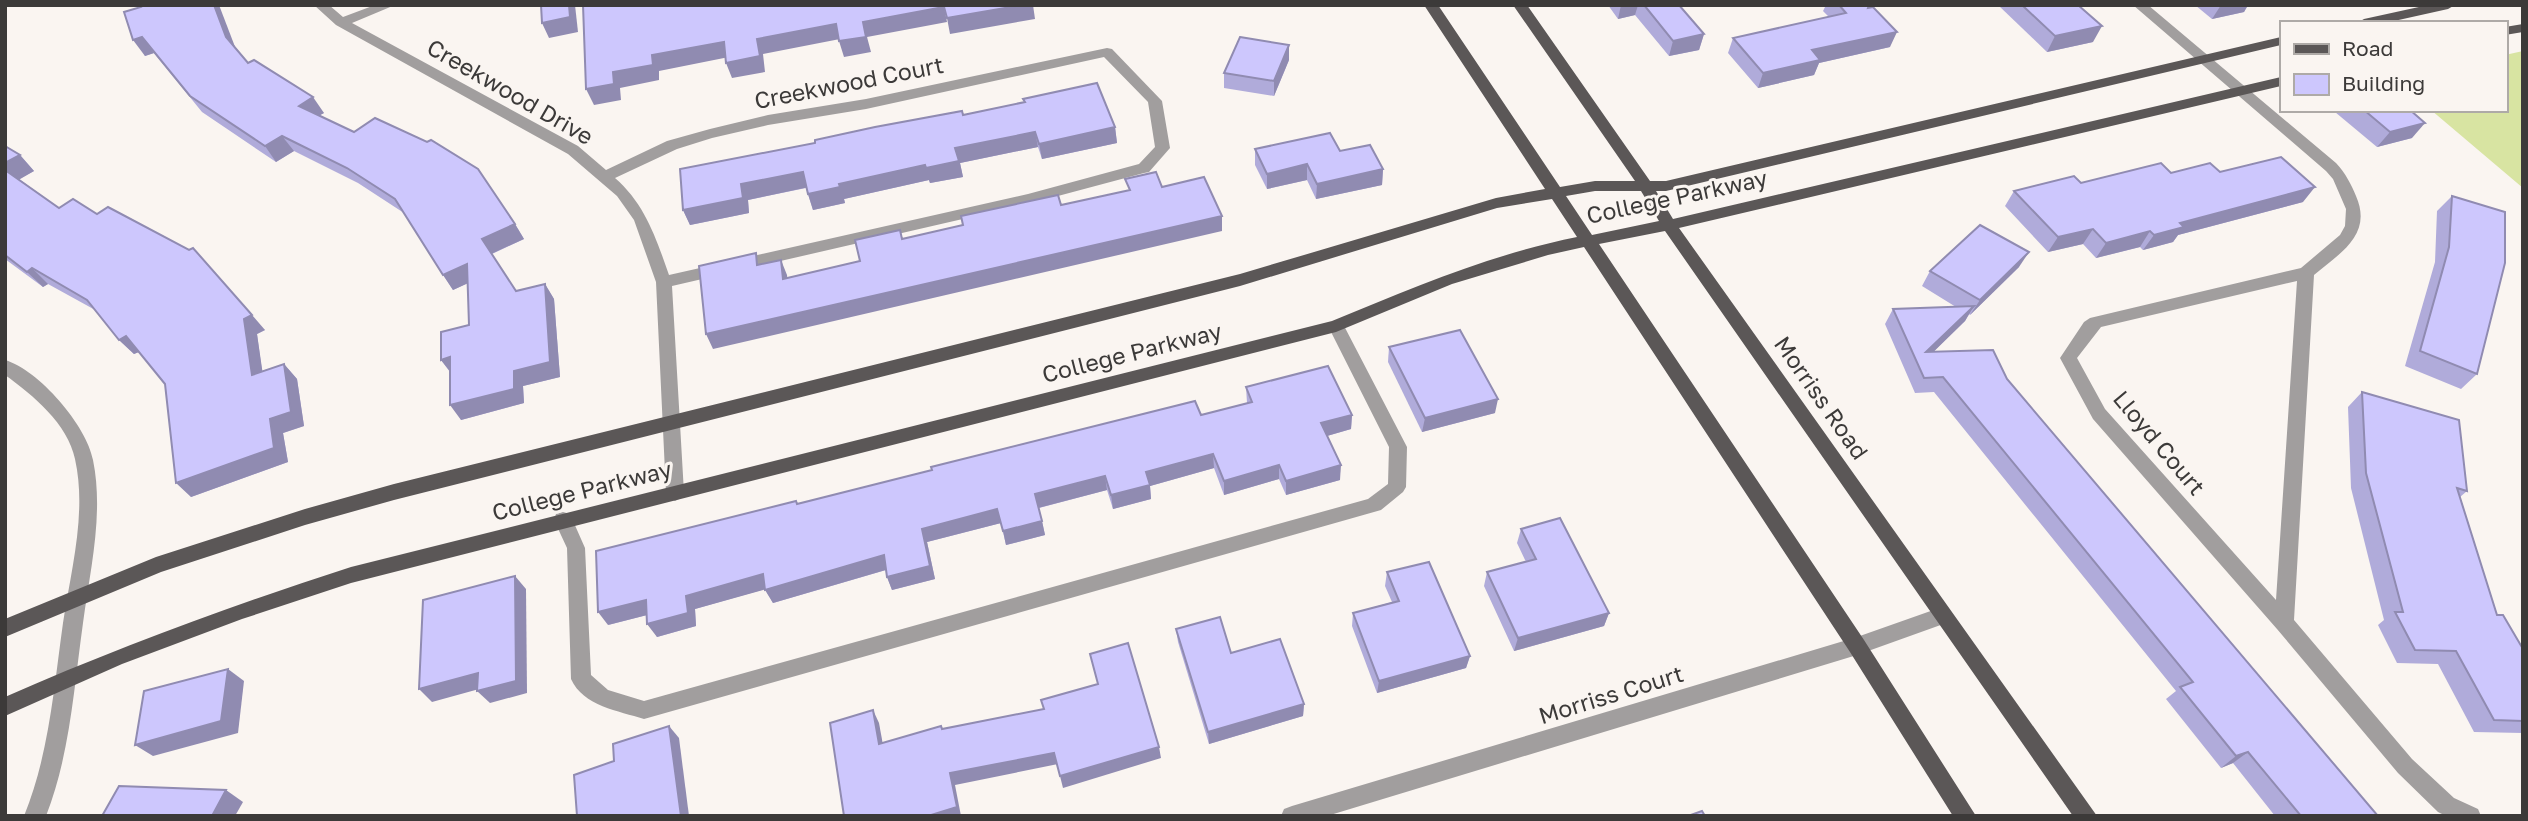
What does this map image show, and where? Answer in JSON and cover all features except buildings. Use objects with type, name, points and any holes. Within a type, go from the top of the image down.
[{"type":"main road","points":[[1431,5],[1857,646],[1965,816]]},
{"type":"main road","name":"Morriss Road","points":[[1520,5],[1646,186],[1668,226],[1942,616],[2087,816]]},
{"type":"main road","points":[[2373,21],[2448,5]]},
{"type":"main road","name":"College Parkway","points":[[5,628],[156,565],[305,517],[1240,281],[1496,203],[1595,186],[1666,186],[2280,41]]},
{"type":"main road","name":"College Parkway","points":[[5,707],[115,659],[240,611],[351,575],[1336,326],[1446,280],[1527,254],[1668,226],[2280,81]]},
{"type":"street","name":"Creekwood Drive","points":[[321,5],[341,22],[573,150],[622,192],[641,219],[664,282],[669,424],[675,493]]},
{"type":"street","points":[[341,22],[388,5]]},
{"type":"street","name":"Lloyd Court","points":[[2140,5],[2331,167],[2340,177],[2354,209],[2353,226],[2346,239],[2306,273],[2096,322],[2090,326],[2068,358],[2099,414],[2284,623],[2405,766],[2446,805],[2470,816]]},
{"type":"street","name":"Creekwood Court","points":[[605,176],[672,145],[710,134],[1107,52],[1155,101],[1163,148],[1144,168],[1028,199],[664,282]]},
{"type":"street","points":[[2284,623],[2306,273]]},
{"type":"street","points":[[563,520],[576,548],[581,679],[602,697],[644,710],[1374,505],[1397,487],[1398,447],[1336,326]]},
{"type":"street","points":[[5,366],[25,380],[67,421],[84,457],[90,501],[56,742],[44,794],[35,816]]},
{"type":"street","name":"Morriss Court","points":[[1292,816],[1857,646],[1942,616]]},
{"type":"green space","points":[[2523,51],[2523,188],[2433,112],[2507,112],[2507,55]]}]
